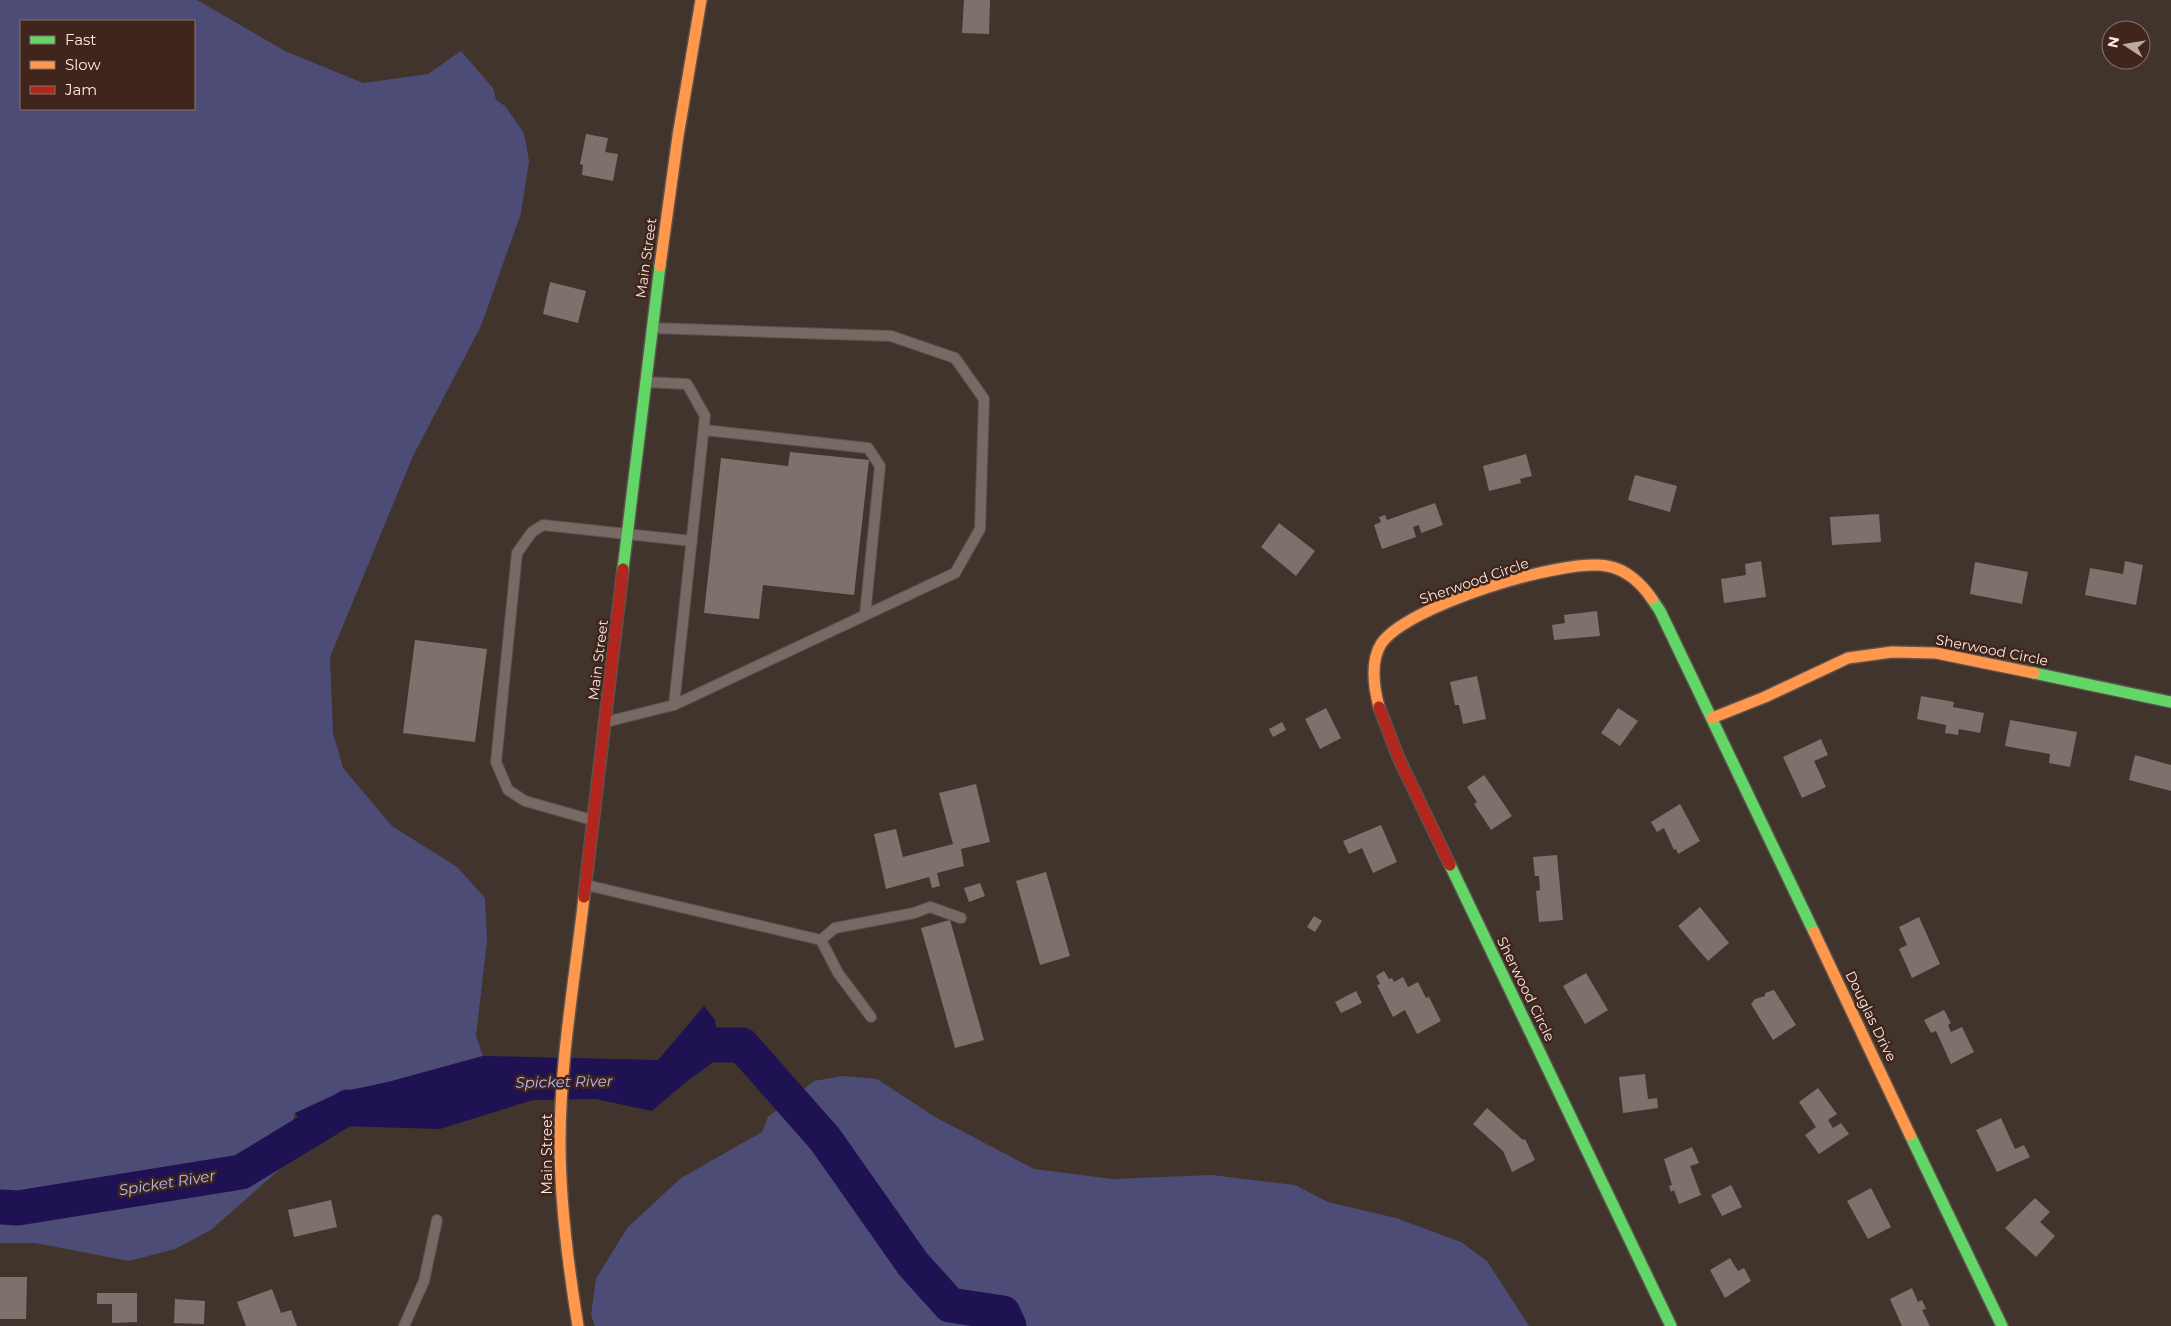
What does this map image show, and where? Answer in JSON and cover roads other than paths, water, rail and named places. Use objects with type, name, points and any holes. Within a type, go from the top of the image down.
[{"type":"street","name":"Main Street","points":[[578,1326],[565,1247],[561,1194],[562,1106],[566,1050],[652,328],[678,136],[701,0]]},
{"type":"street","name":"Sherwood Circle","points":[[1671,1326],[1399,759],[1382,716],[1374,671],[1379,648],[1394,630],[1413,618],[1455,600],[1520,579],[1588,564],[1606,566],[1632,577],[1649,592],[1712,718],[1765,697],[1848,658],[1892,652],[1936,654],[2171,702]]},
{"type":"street","name":"Douglas Drive","points":[[1712,718],[2002,1326]]},
{"type":"lane","points":[[605,723],[674,705],[954,574],[980,529],[984,399],[955,358],[891,336],[652,328]]},
{"type":"lane","points":[[646,382],[687,384],[705,416],[674,705]]},
{"type":"lane","points":[[704,430],[868,448],[880,466],[865,616]]},
{"type":"lane","points":[[593,820],[525,801],[508,790],[496,762],[517,553],[532,532],[543,525],[692,541]]},
{"type":"lane","points":[[585,884],[821,940],[838,973],[871,1017]]},
{"type":"lane","points":[[821,940],[835,928],[914,913],[930,908],[961,918]]},
{"type":"lane","points":[[404,1326],[424,1282],[437,1220]]},
{"type":"water","points":[[704,1006],[715,1020],[719,1054],[652,1111],[596,1099],[533,1100],[440,1129],[340,1126],[313,1138],[295,1113],[341,1092],[388,1082],[483,1056],[658,1060]]},
{"type":"waterway","name":"Spicket River","points":[[678,1066],[707,1045],[742,1045],[825,1139],[913,1264],[950,1305],[1003,1313],[1009,1326]]},
{"type":"waterway","name":"Spicket River","points":[[0,1207],[18,1208],[241,1172],[348,1107]]}]
